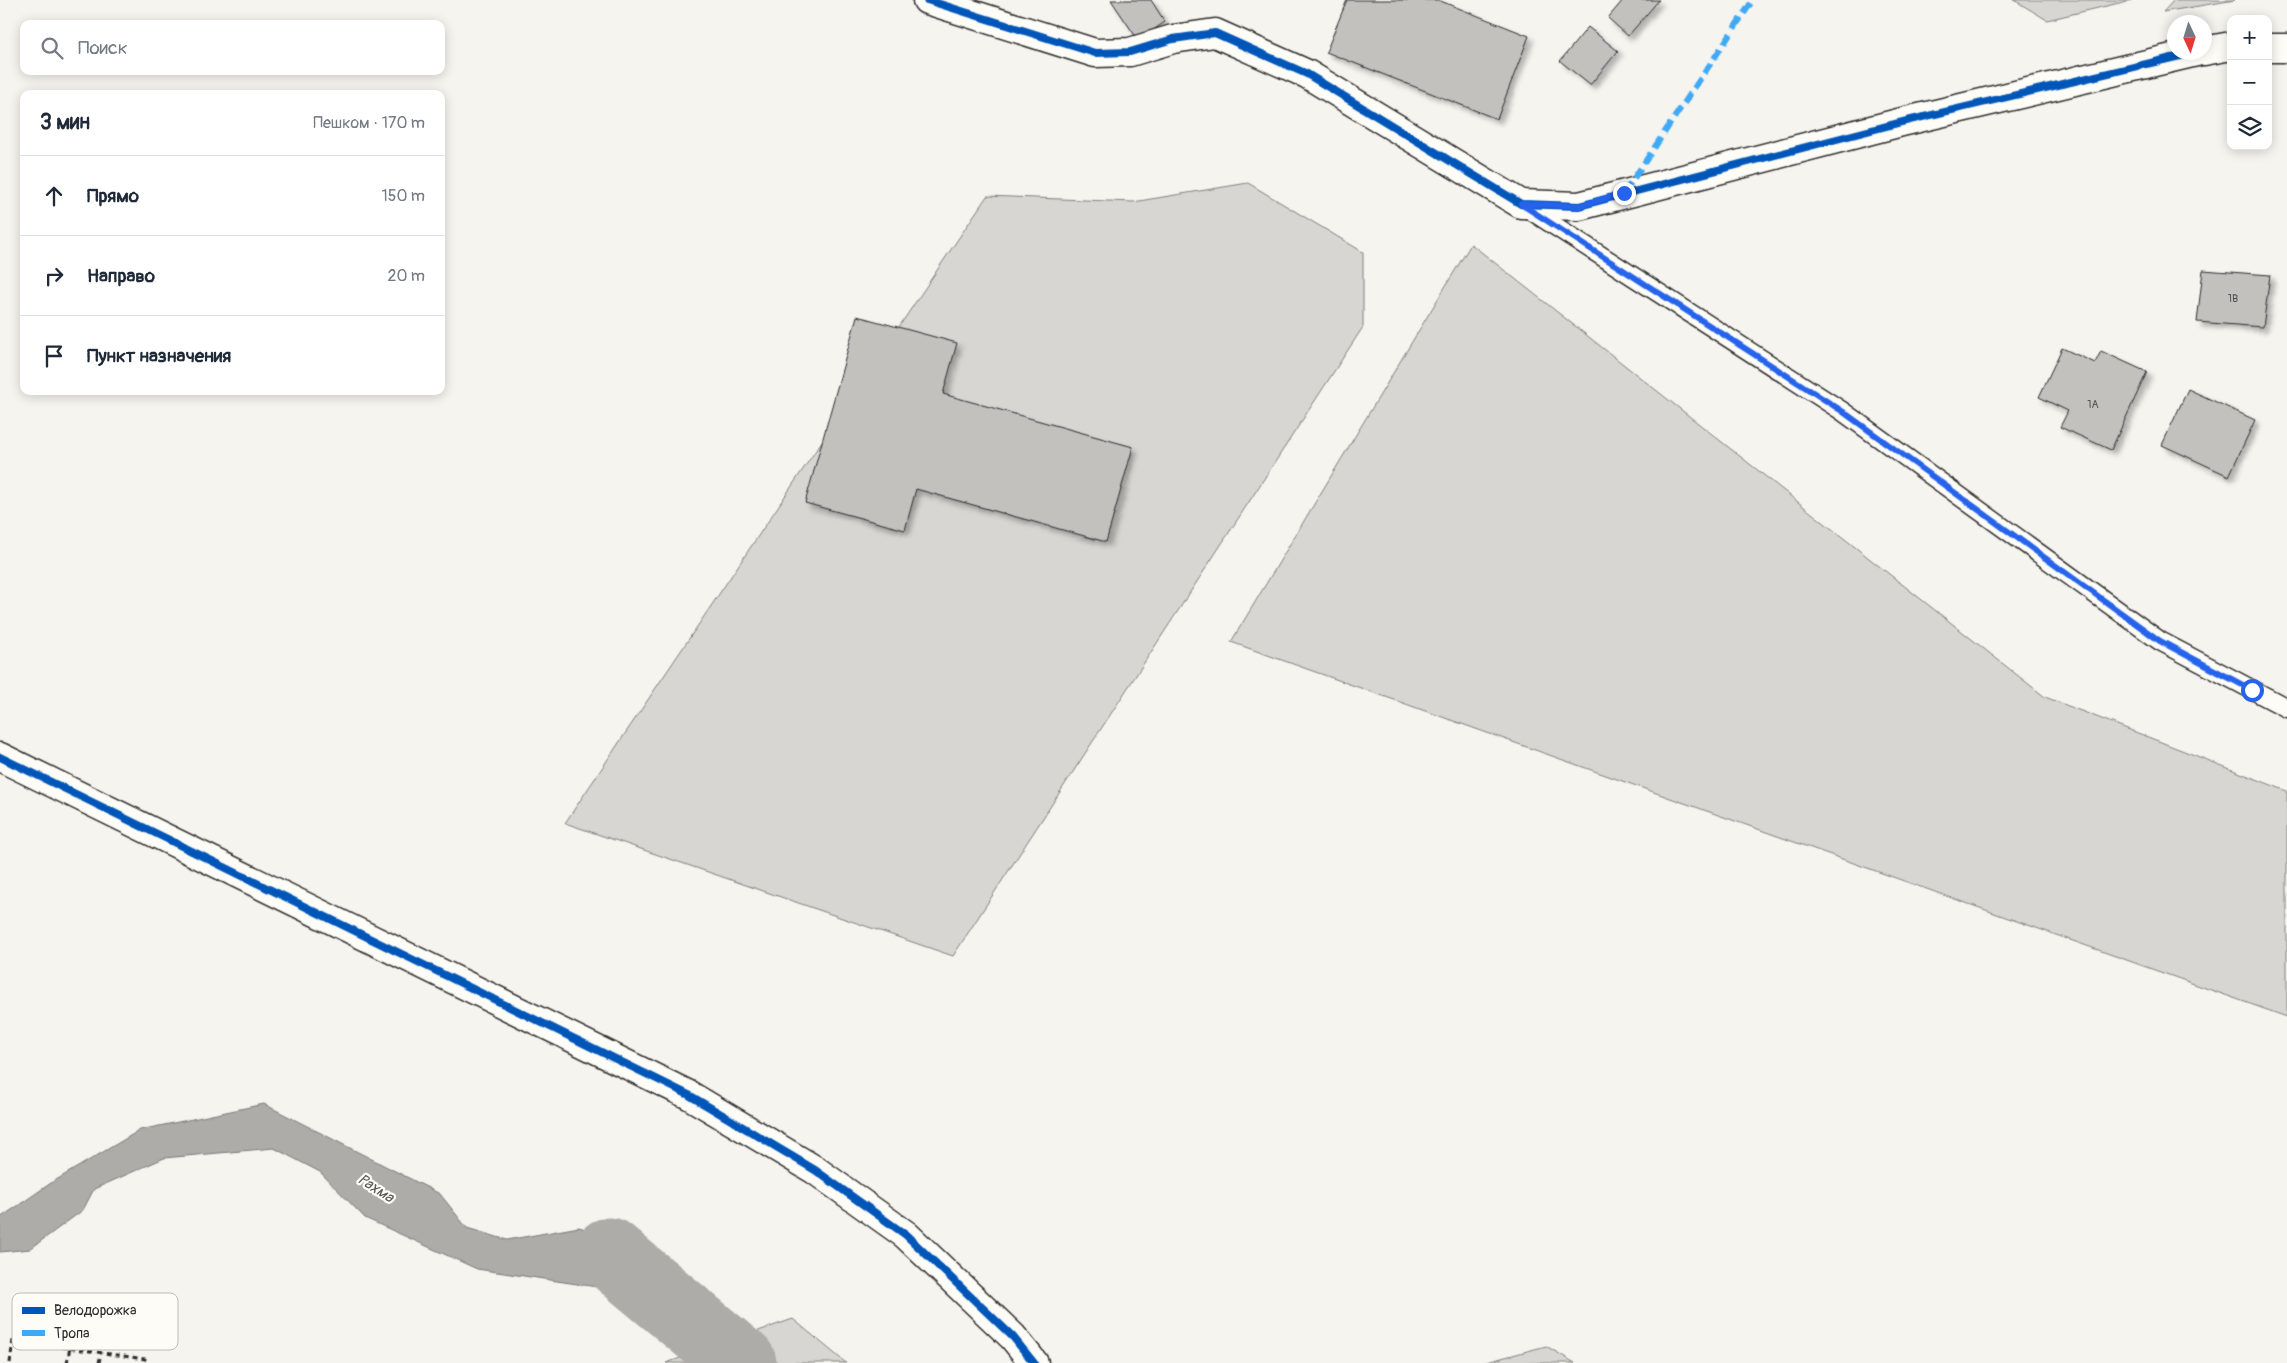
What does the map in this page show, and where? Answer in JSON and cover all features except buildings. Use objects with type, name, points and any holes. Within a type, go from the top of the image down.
[{"type":"street","points":[[927,0],[1095,53],[1130,52],[1173,39],[1215,34],[1307,74],[1521,204],[1579,206],[1902,122],[2167,59]]},
{"type":"street","points":[[2212,50],[2227,47]]},
{"type":"street","points":[[2272,48],[2287,48]]},
{"type":"street","points":[[0,757],[689,1095],[815,1170],[906,1235],[1013,1337],[1034,1363]]},
{"type":"lane","points":[[1521,204],[1842,411],[2160,641],[2287,708]]},
{"type":"path","points":[[10,1363],[12,1348]]},
{"type":"path","points":[[67,1363],[69,1350]]},
{"type":"path","points":[[89,1350],[145,1359],[143,1363]]},
{"type":"path","points":[[99,1363],[101,1352]]},
{"type":"shaded area","points":[[2014,0],[2132,0],[2047,20]]},
{"type":"shaded area","points":[[2174,0],[2235,0],[2163,12]]},
{"type":"shaded area","points":[[1248,183],[1363,252],[1363,327],[953,956],[565,823],[987,196],[1133,202]]},
{"type":"shaded area","points":[[1471,244],[2045,697],[2287,791],[2287,1017],[1231,642]]},
{"type":"shaded area","points":[[793,1319],[846,1363],[666,1363]]},
{"type":"shaded area","points":[[1546,1346],[1575,1363],[1483,1363]]},
{"type":"water","points":[[264,1104],[440,1194],[467,1228],[507,1240],[579,1227],[622,1240],[695,1295],[676,1332],[597,1287],[477,1269],[365,1218],[320,1172],[274,1148],[164,1158],[94,1189],[83,1210],[30,1249],[0,1252],[0,1218],[51,1183],[140,1130]]},
{"type":"waterway","name":"Рахма","points":[[609,1253],[741,1363]]},
{"type":"marked path","points":[[1624,193],[1753,0]]},
{"type":"cycle path","points":[[927,0],[1095,53],[1130,52],[1173,39],[1215,33],[1307,74],[1521,204],[1579,206],[1902,122],[2167,59]]},
{"type":"cycle path","points":[[0,757],[689,1095],[815,1170],[906,1235],[1013,1337],[1034,1363]]},
{"type":"route","points":[[1624,193],[1579,206],[1521,204],[1842,411],[2160,641],[2252,690]]}]
